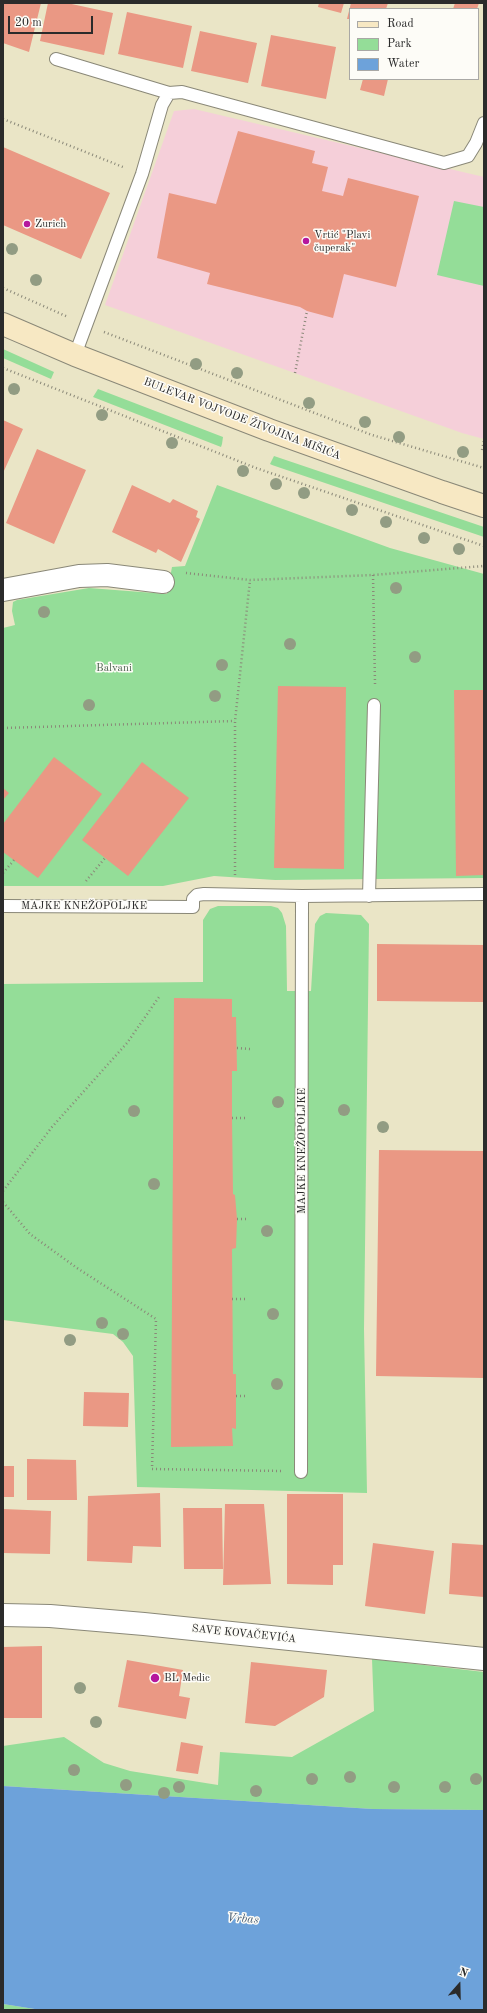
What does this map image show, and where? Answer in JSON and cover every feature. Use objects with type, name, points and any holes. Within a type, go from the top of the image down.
[{"type":"street","name":"BULEVAR VOJVODE ŽIVOJINA MIŠIĆA","points":[[3,324],[74,355],[269,430],[484,506]]},
{"type":"street","points":[[3,590],[79,576],[107,575],[172,577]]},
{"type":"street","name":"SAVE KOVAČEVIĆA","points":[[3,1615],[50,1616],[144,1624],[484,1659]]},
{"type":"lane","points":[[56,59],[169,93],[182,92],[444,163],[468,156],[476,143],[484,123]]},
{"type":"lane","points":[[74,355],[142,174],[162,105],[169,93]]},
{"type":"lane","points":[[369,896],[374,705]]},
{"type":"lane","name":"MAJKE KNEŽOPOLJKE","points":[[3,906],[193,907],[193,899],[197,895],[204,894],[302,896],[301,1472]]},
{"type":"lane","points":[[302,896],[484,894]]},
{"type":"path","points":[[3,119],[142,174]]},
{"type":"path","points":[[3,288],[86,324],[372,435],[484,468]]},
{"type":"path","points":[[295,373],[307,311]]},
{"type":"path","points":[[3,368],[256,468],[484,546]]},
{"type":"path","points":[[482,450],[484,440]]},
{"type":"path","points":[[172,577],[250,580],[373,575],[484,566]]},
{"type":"path","points":[[373,575],[374,705]]},
{"type":"path","points":[[236,878],[235,721],[250,580]]},
{"type":"path","points":[[3,728],[235,721]]},
{"type":"path","points":[[86,881],[105,858]]},
{"type":"path","points":[[3,873],[14,860]]},
{"type":"path","points":[[3,1191],[52,1127],[127,1043],[159,997]]},
{"type":"path","points":[[236,1048],[250,1049]]},
{"type":"path","points":[[232,1118],[247,1118]]},
{"type":"path","points":[[3,1202],[30,1234],[77,1268],[156,1319],[152,1469],[301,1472]]},
{"type":"path","points":[[237,1219],[246,1219]]},
{"type":"path","points":[[232,1299],[246,1300]]},
{"type":"path","points":[[236,1396],[246,1396]]},
{"type":"shaded area","name":"Vrtić \"Plavi čuperak\"","points":[[194,109],[484,177],[484,439],[462,433],[105,305],[174,111]]},
{"type":"green space","points":[[454,201],[484,207],[484,286],[437,275]]},
{"type":"green space","points":[[3,349],[54,372],[51,379],[3,358]]},
{"type":"green space","points":[[98,389],[223,437],[221,447],[93,397]]},
{"type":"green space","points":[[274,456],[484,527],[484,537],[272,465],[270,464]]},
{"type":"green space","name":"Balvani","points":[[217,485],[390,548],[484,574],[484,878],[275,880],[214,876],[163,886],[3,886],[3,628],[15,625],[12,611],[13,602],[17,600],[89,588],[167,594],[172,567],[185,566]]},
{"type":"green space","points":[[218,906],[271,906],[278,908],[282,913],[286,926],[287,991],[311,991],[315,924],[320,916],[326,913],[361,915],[369,924],[364,1329],[367,1493],[137,1487],[133,1356],[123,1342],[113,1334],[3,1320],[3,984],[203,982],[203,920],[210,909]]},
{"type":"green space","points":[[372,1659],[484,1672],[484,1810],[373,1809],[3,1786],[3,1746],[64,1737],[104,1763],[130,1771],[218,1785],[220,1752],[292,1757],[374,1711]]},
{"type":"green space","points":[[3,2004],[41,2010],[3,2010]]},
{"type":"water","name":"Vrbas","points":[[3,1786],[373,1809],[484,1810],[484,2010],[41,2010],[3,2004]]},
{"type":"building","points":[[3,3],[41,3],[29,52],[3,43]]},
{"type":"building","points":[[48,3],[67,3],[113,13],[104,55],[40,41]]},
{"type":"building","points":[[319,3],[344,3],[341,13],[318,7]]},
{"type":"building","points":[[351,3],[388,3],[386,8],[350,8]]},
{"type":"building","points":[[455,3],[479,3],[477,8],[453,8]]},
{"type":"building","points":[[127,12],[192,26],[183,68],[118,54]]},
{"type":"building","points":[[200,31],[257,43],[248,83],[191,71]]},
{"type":"building","points":[[271,35],[336,47],[326,99],[261,86]]},
{"type":"building","points":[[363,80],[388,80],[384,96],[360,90]]},
{"type":"building","points":[[238,131],[315,151],[312,163],[328,167],[322,191],[343,196],[348,178],[419,196],[396,287],[344,274],[333,318],[307,311],[300,307],[207,284],[210,273],[157,258],[169,193],[216,204]]},
{"type":"building","points":[[3,147],[110,193],[81,259],[3,225]]},
{"type":"building","points":[[3,420],[23,429],[3,473]]},
{"type":"building","points":[[37,449],[86,470],[54,544],[6,523]]},
{"type":"building","points":[[132,485],[170,503],[173,499],[198,511],[196,517],[200,519],[181,562],[158,549],[156,553],[112,532]]},
{"type":"building","points":[[278,686],[346,687],[344,869],[274,868]]},
{"type":"building","points":[[454,690],[484,690],[484,875],[456,876]]},
{"type":"building","points":[[54,757],[102,794],[38,878],[3,852],[3,824]]},
{"type":"building","points":[[142,762],[189,798],[128,876],[82,840]]},
{"type":"building","points":[[3,788],[9,793],[3,800]]},
{"type":"building","points":[[377,944],[484,945],[484,1002],[377,1001]]},
{"type":"building","points":[[174,998],[232,999],[232,1017],[236,1017],[237,1071],[232,1071],[233,1194],[235,1195],[237,1219],[236,1248],[232,1249],[233,1374],[236,1374],[236,1429],[232,1428],[233,1446],[171,1447]]},
{"type":"building","points":[[379,1150],[484,1151],[484,1378],[376,1376]]},
{"type":"building","points":[[84,1392],[129,1393],[128,1427],[83,1426]]},
{"type":"building","points":[[27,1459],[76,1460],[77,1500],[27,1500]]},
{"type":"building","points":[[3,1466],[14,1466],[14,1497],[3,1497]]},
{"type":"building","points":[[160,1493],[161,1547],[133,1546],[132,1563],[87,1561],[88,1496]]},
{"type":"building","points":[[287,1494],[343,1494],[343,1565],[333,1565],[333,1585],[287,1584]]},
{"type":"building","points":[[225,1504],[264,1504],[271,1584],[223,1585]]},
{"type":"building","points":[[183,1508],[222,1508],[223,1569],[184,1569]]},
{"type":"building","points":[[3,1509],[51,1511],[50,1554],[3,1553]]},
{"type":"building","points":[[373,1543],[434,1551],[425,1614],[365,1606]]},
{"type":"building","points":[[452,1543],[484,1545],[484,1597],[449,1594]]},
{"type":"building","points":[[42,1646],[42,1718],[3,1718],[3,1647]]},
{"type":"building","points":[[127,1660],[183,1670],[179,1696],[190,1698],[186,1719],[118,1707]]},
{"type":"building","points":[[251,1662],[327,1670],[324,1697],[275,1726],[245,1723]]},
{"type":"building","points":[[181,1742],[203,1746],[198,1774],[176,1771]]},
{"type":"place","name":"Zurich","points":[[27,224]]},
{"type":"place","name":"Vrtić \"Plavi čuperak\"","points":[[306,241]]},
{"type":"place","name":"BL Medic","points":[[155,1678]]}]
